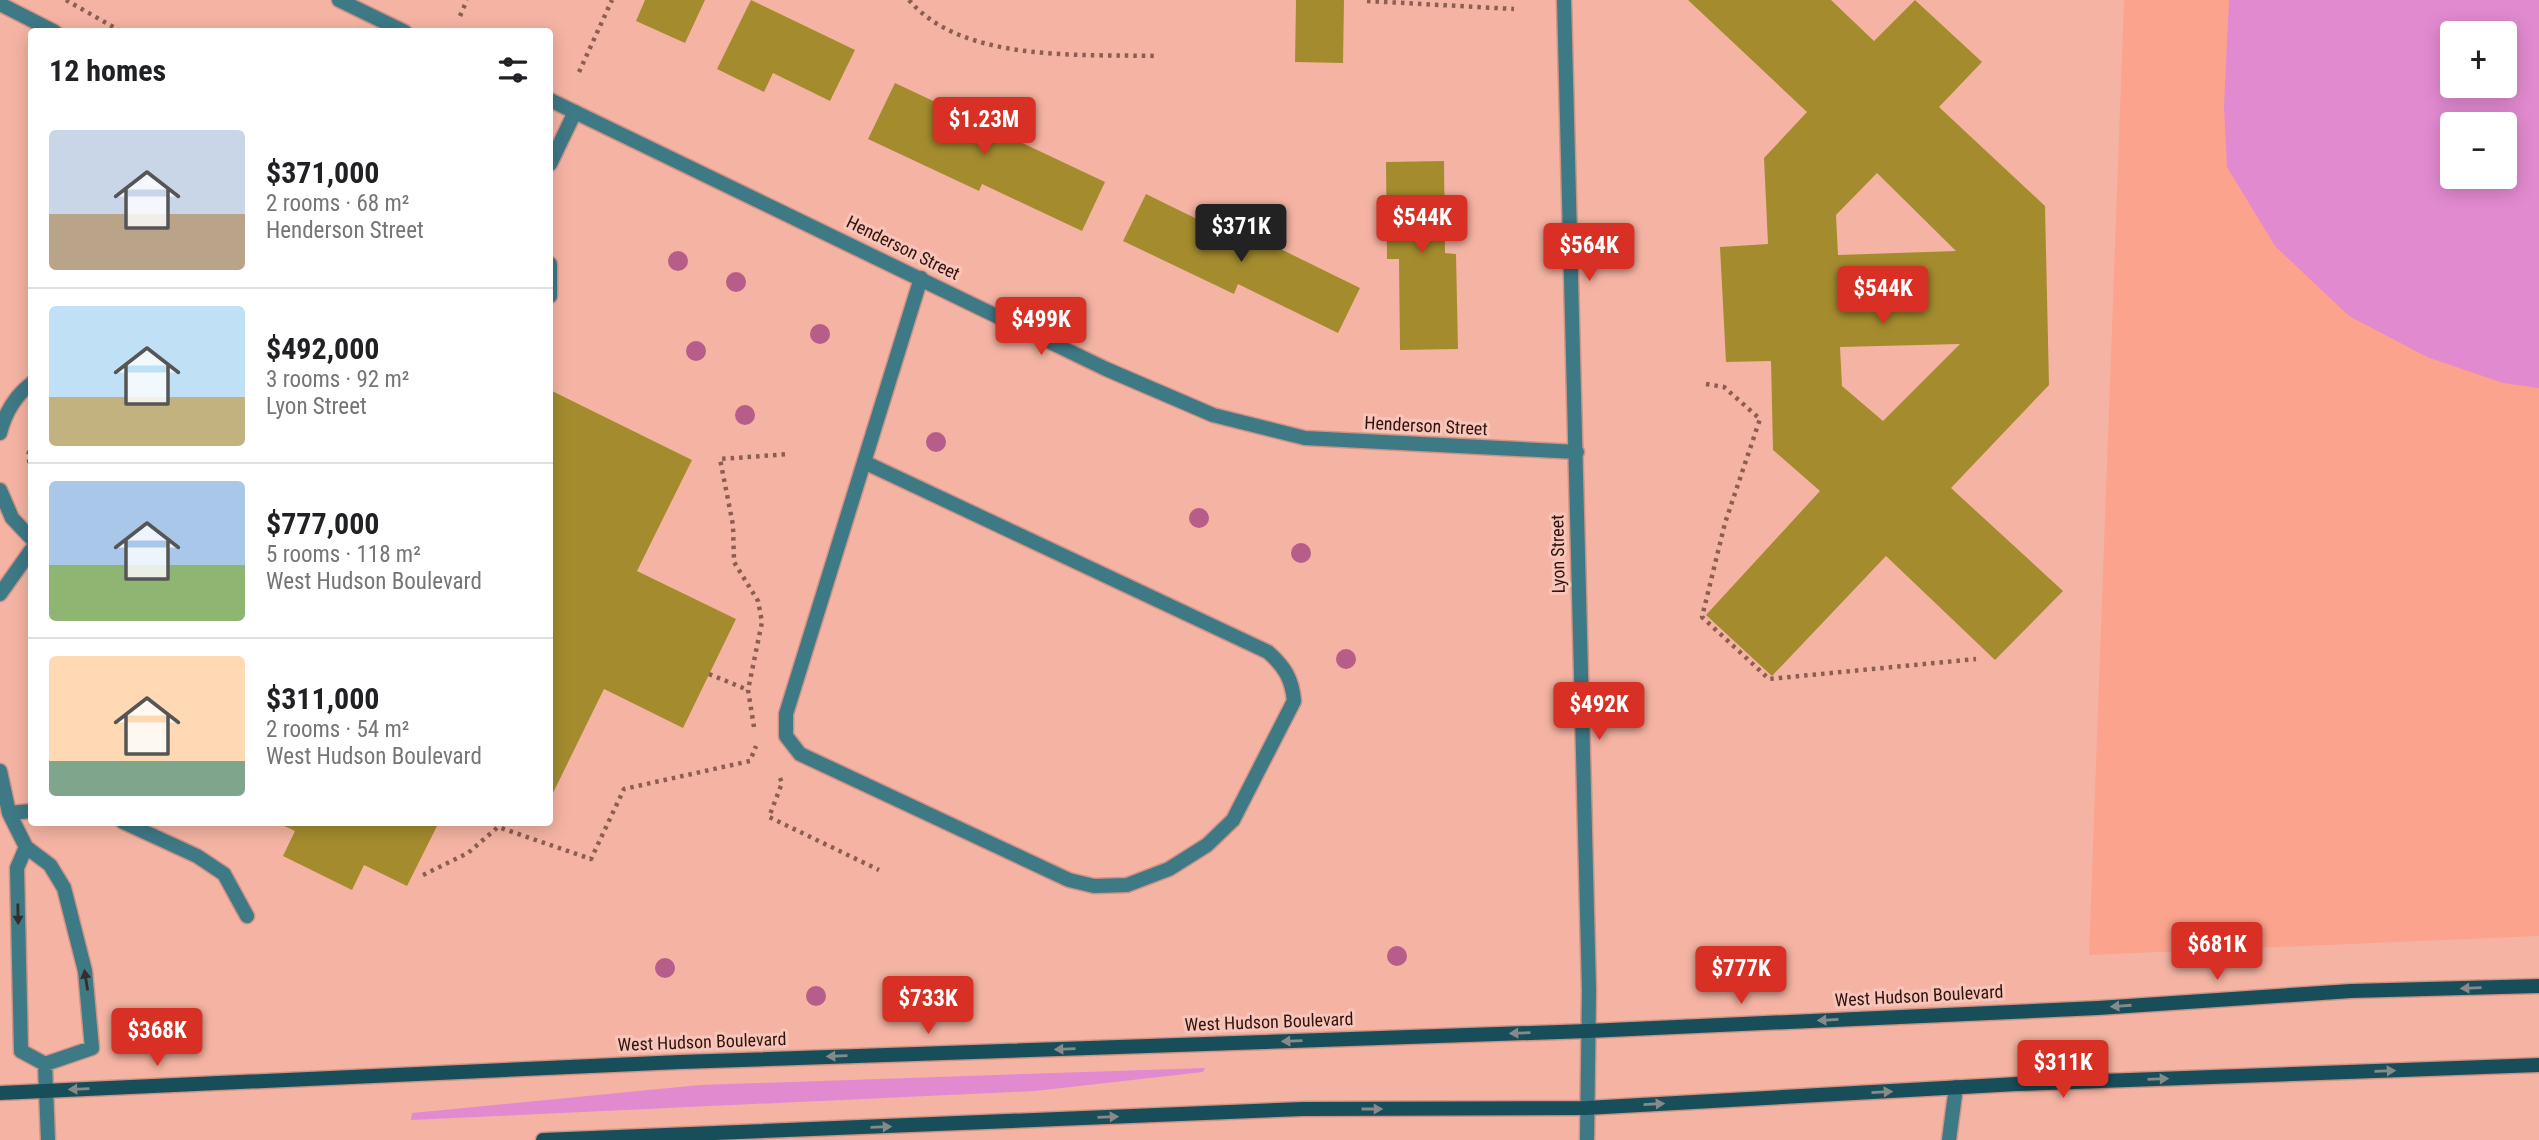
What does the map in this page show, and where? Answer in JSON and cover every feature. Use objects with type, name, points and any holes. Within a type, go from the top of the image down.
[{"type":"main road","name":"West Hudson Boulevard","points":[[0,1093],[680,1062],[1588,1031],[2085,1009],[2351,991],[2539,986]]},
{"type":"main road","points":[[543,1140],[1303,1110],[1586,1108],[1956,1087],[2539,1065]]},
{"type":"street","points":[[339,0],[397,28]]},
{"type":"street","name":"Lyon Street","points":[[1563,0],[1577,452],[1588,1031],[1587,1140]]},
{"type":"street","points":[[0,4],[47,28]]},
{"type":"street","name":"Henderson Street","points":[[553,101],[1106,369],[1213,415],[1305,438],[1577,452]]},
{"type":"street","points":[[553,158],[575,112]]},
{"type":"street","points":[[864,462],[1268,652],[1285,667],[1293,685],[1294,701],[1233,820],[1207,845],[1169,869],[1127,885],[1094,886],[1069,880],[800,754],[786,736],[786,714],[864,462],[921,278]]},
{"type":"street","points":[[0,433],[7,413],[21,391],[28,386]]},
{"type":"street","points":[[0,490],[12,518],[28,535]]},
{"type":"street","points":[[0,594],[28,555]]},
{"type":"street","points":[[0,772],[9,813],[26,847],[50,865],[64,888],[85,971],[92,1048],[45,1064],[21,1051],[17,868],[26,847]]},
{"type":"street","points":[[9,813],[28,811]]},
{"type":"street","points":[[132,826],[197,856],[224,874],[247,916]]},
{"type":"street","points":[[45,1064],[48,1140]]},
{"type":"street","points":[[1949,1140],[1956,1087]]},
{"type":"path","points":[[66,0],[115,28]]},
{"type":"path","points":[[460,16],[467,0]]},
{"type":"path","points":[[579,72],[612,0]]},
{"type":"path","points":[[909,0],[956,35],[1030,52],[1156,56]]},
{"type":"path","points":[[1367,1],[1514,9]]},
{"type":"path","points":[[1706,384],[1724,387],[1760,419],[1725,523],[1702,617],[1769,679],[1976,659]]},
{"type":"path","points":[[765,756],[757,747],[748,690],[762,622],[758,601],[734,562],[733,525],[720,459],[790,454]]},
{"type":"path","points":[[709,674],[748,690]]},
{"type":"path","points":[[423,875],[468,853],[498,827],[591,859],[624,789],[750,761],[757,747]]},
{"type":"path","points":[[778,774],[782,783],[769,817],[879,870]]},
{"type":"shaded area","points":[[2124,0],[2539,0],[2539,936],[2089,955]]},
{"type":"shaded area","points":[[2229,0],[2539,0],[2539,388],[2503,383],[2427,357],[2349,316],[2275,246],[2227,167],[2224,107]]},
{"type":"shaded area","points":[[1205,1068],[1203,1072],[1035,1091],[411,1120],[412,1113],[700,1085]]},
{"type":"building","points":[[645,0],[705,0],[685,43],[636,21]]},
{"type":"building","points":[[751,0],[855,50],[830,101],[773,73],[764,92],[717,69]]},
{"type":"building","points":[[1296,0],[1344,0],[1343,63],[1295,62]]},
{"type":"building","points":[[1688,0],[1831,0],[1874,41],[1915,0],[1982,62],[1939,107],[2045,206],[2049,385],[1951,488],[2063,591],[1995,660],[1886,556],[1772,676],[1706,615],[1820,491],[1773,450],[1771,361],[1726,362],[1720,247],[1768,244],[1764,158],[1807,112]],"holes":[[[1877,173],[1956,251],[1838,255],[1836,215]],[[1960,344],[1883,421],[1842,386],[1840,347]]]},
{"type":"building","points":[[895,83],[1105,182],[1082,231],[982,184],[979,191],[868,139]]},
{"type":"building","points":[[1444,161],[1445,253],[1456,254],[1458,349],[1400,350],[1399,259],[1387,259],[1386,162]]},
{"type":"building","points":[[1146,194],[1252,246],[1256,237],[1360,288],[1338,333],[1238,284],[1234,294],[1123,241]]},
{"type":"building","points":[[553,391],[692,460],[637,571],[736,619],[683,728],[604,689],[553,793]]},
{"type":"building","points":[[284,826],[437,826],[407,886],[364,865],[352,890],[283,856],[295,831]]}]
